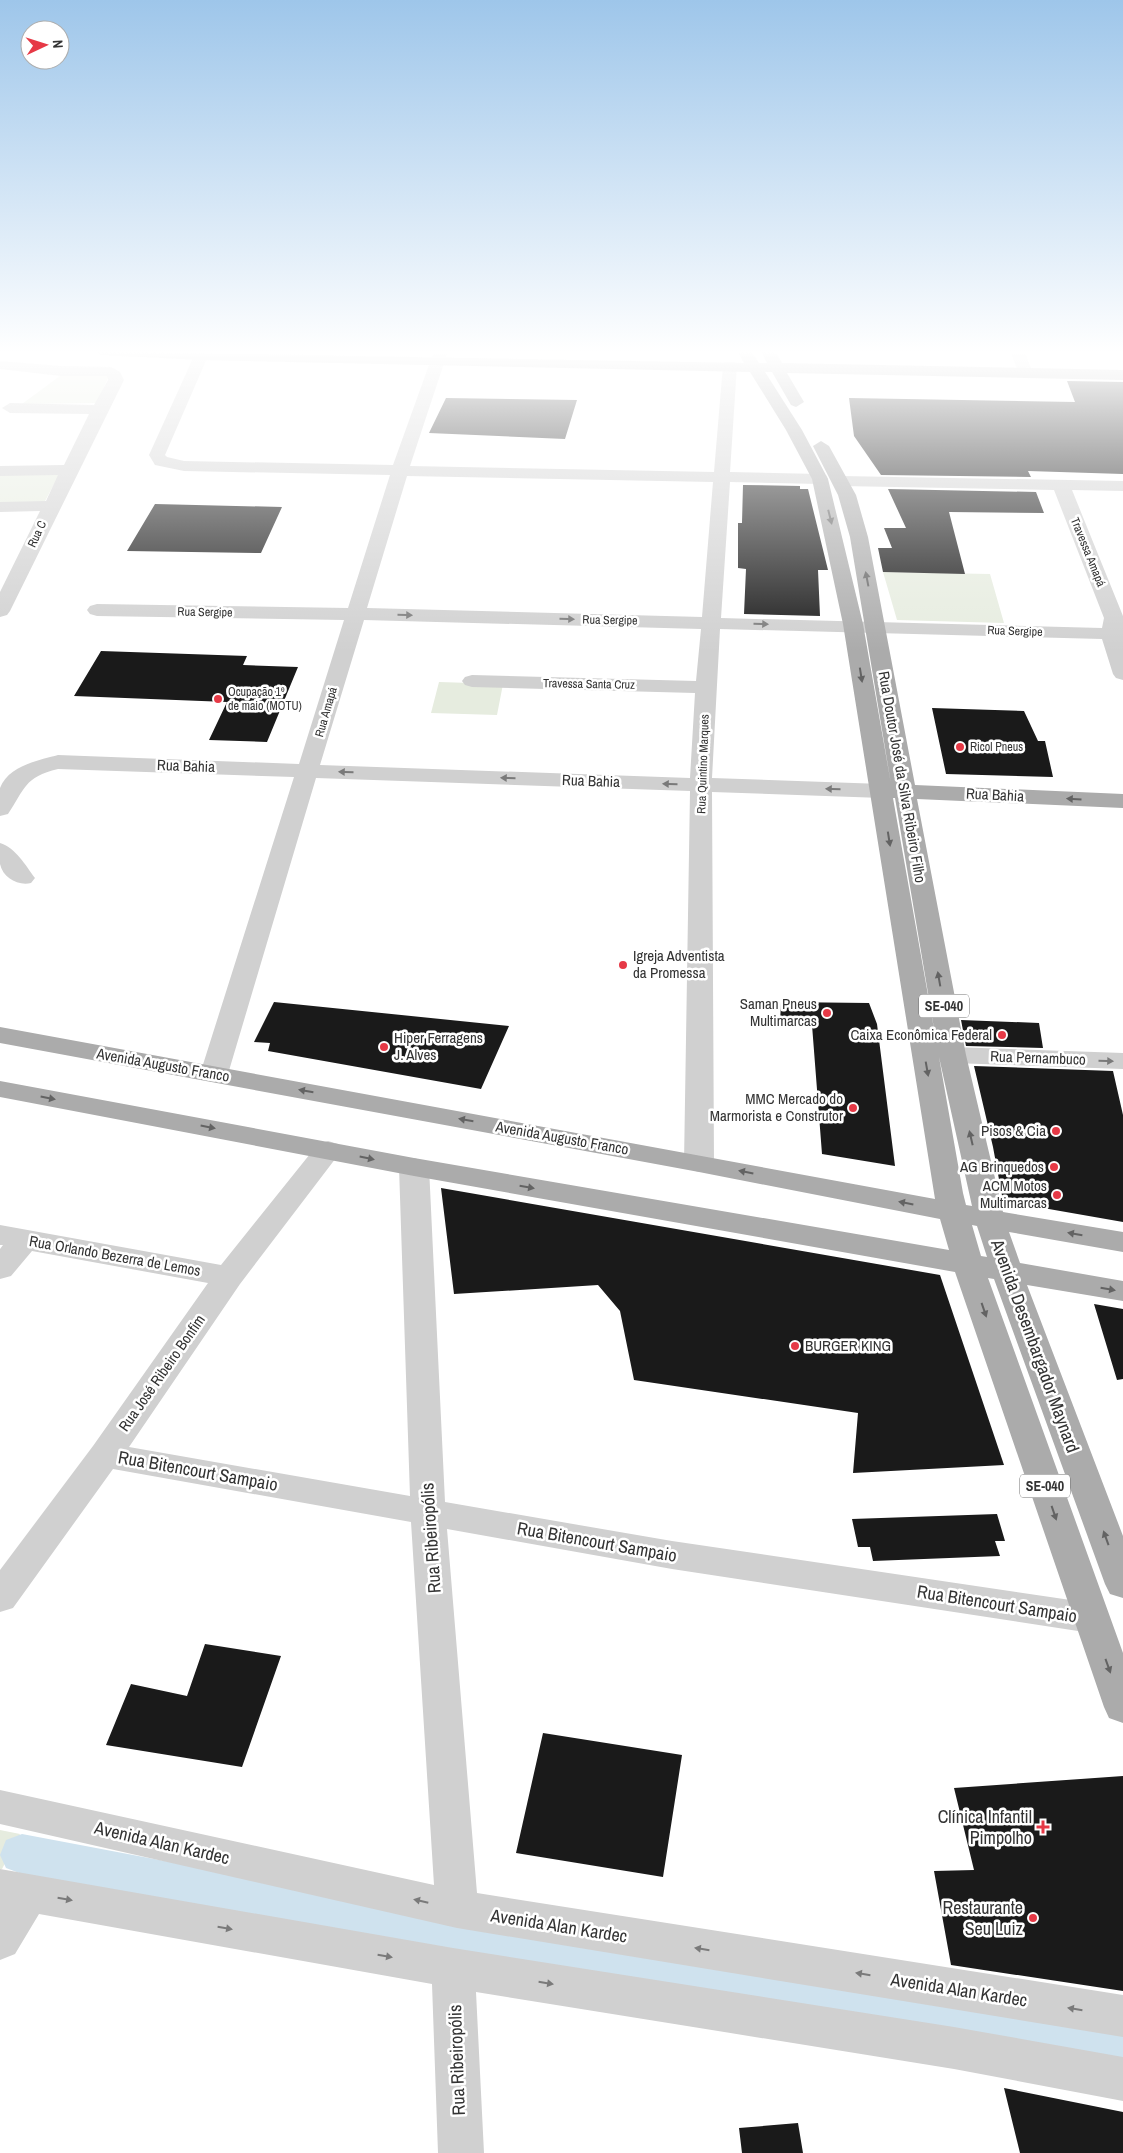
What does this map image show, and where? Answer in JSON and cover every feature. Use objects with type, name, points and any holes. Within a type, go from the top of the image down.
[{"type":"main road","name":"Rua Doutor José da Silva Ribeiro Filho","points":[[807,451],[820,480],[893,791],[990,1220]]},
{"type":"main road","name":"Rua Doutor José da Silva Ribeiro Filho","points":[[825,451],[841,481],[859,537],[876,627],[893,791],[900,915],[948,1193],[954,1212]]},
{"type":"main road","name":"Rua Bahia","points":[[893,791],[1123,801]]},
{"type":"main road","name":"Avenida Augusto Franco","points":[[0,1035],[700,1163],[990,1220],[1123,1242]]},
{"type":"main road","points":[[0,1089],[414,1167],[1123,1291]]},
{"type":"main road","name":"SE-040","points":[[954,1212],[968,1264],[1123,1707]]},
{"type":"main road","name":"Avenida Desembargador Maynard","points":[[990,1220],[1123,1584]]},
{"type":"street","name":"Rua C","points":[[0,610],[16,561],[50,506],[78,451]]},
{"type":"street","points":[[159,451],[157,455],[161,461],[184,466],[820,480]]},
{"type":"street","name":"Rua Amapá","points":[[214,1074],[406,451]]},
{"type":"street","name":"Rua Quintino Marques","points":[[700,1163],[701,785],[706,687],[725,451]]},
{"type":"street","points":[[0,471],[69,470]]},
{"type":"street","points":[[841,481],[1123,486]]},
{"type":"street","name":"Travessa Amapá","points":[[1061,485],[1118,628],[1123,674]]},
{"type":"street","points":[[0,507],[50,506]]},
{"type":"street","name":"Rua Sergipe","points":[[97,610],[356,614],[876,627],[1118,628]]},
{"type":"street","name":"Travessa Santa Cruz","points":[[472,681],[706,687]]},
{"type":"street","name":"Rua Bahia","points":[[0,809],[22,776],[33,767],[58,762],[893,791]]},
{"type":"street","points":[[0,850],[23,878]]},
{"type":"street","name":"Rua Pernambuco","points":[[952,1055],[1123,1062]]},
{"type":"street","name":"Rua José Ribeiro Bonfim","points":[[0,1598],[105,1455],[229,1277],[328,1150]]},
{"type":"street","name":"Rua Ribeiropólis","points":[[414,1167],[428,1512],[457,1909]]},
{"type":"street","points":[[0,1269],[12,1237]]},
{"type":"street","name":"Rua Orlando Bezerra de Lemos","points":[[12,1237],[229,1277]]},
{"type":"street","name":"Rua Bitencourt Sampaio","points":[[105,1455],[672,1556],[1091,1618]]},
{"type":"street","name":"Avenida Alan Kardec","points":[[0,1807],[457,1909],[1123,2016]]},
{"type":"street","points":[[0,1940],[14,1891],[453,1968],[954,2048],[1123,2079]]},
{"type":"street","name":"Rua Ribeiropólis","points":[[453,1968],[461,2153]]},
{"type":"shaded area","points":[[60,473],[44,503],[0,504],[0,474]]},
{"type":"shaded area","points":[[883,572],[990,574],[1004,623],[897,620]]},
{"type":"shaded area","points":[[439,682],[503,684],[497,715],[431,713]]},
{"type":"shaded area","points":[[0,1830],[20,1834],[2,1869],[0,1869]]},
{"type":"building","points":[[865,451],[1123,451],[1123,474],[1028,471],[1031,477],[881,475]]},
{"type":"building","points":[[743,485],[800,486],[800,489],[808,489],[828,570],[818,570],[820,616],[744,614],[746,569],[738,568],[738,523],[742,523]]},
{"type":"building","points":[[888,489],[1036,492],[1044,513],[949,512],[965,574],[883,572],[878,548],[892,548],[884,528],[906,528]]},
{"type":"building","points":[[155,504],[282,507],[261,553],[127,551]]},
{"type":"building","name":"Ocupação 1º de maio (MOTU)","points":[[101,651],[247,656],[243,665],[298,667],[267,742],[209,740],[227,702],[74,696]]},
{"type":"building","points":[[932,708],[1024,711],[1038,741],[1045,741],[1053,777],[946,774]]},
{"type":"building","name":"Hiper Ferragens J. Alves","points":[[274,1002],[509,1026],[481,1089],[268,1051],[270,1043],[254,1042]]},
{"type":"building","name":"MMC Mercado do Marmorista e Construtor","points":[[781,1002],[869,1003],[877,1024],[895,1166],[822,1154],[812,1025],[780,1024]]},
{"type":"building","name":"Caixa Econômica Federal","points":[[961,1020],[1039,1023],[1043,1048],[966,1046]]},
{"type":"building","name":"Pisos & Cia","points":[[974,1066],[1113,1071],[1123,1115],[1123,1222],[1003,1201],[993,1147]]},
{"type":"building","name":"BURGER KING","points":[[441,1188],[940,1275],[1004,1465],[853,1473],[858,1413],[634,1380],[620,1311],[598,1285],[454,1294]]},
{"type":"building","points":[[1094,1304],[1123,1309],[1123,1379],[1117,1380]]},
{"type":"building","points":[[997,1514],[1005,1541],[995,1541],[1000,1556],[873,1561],[870,1547],[858,1547],[852,1519]]},
{"type":"building","points":[[205,1644],[281,1656],[242,1767],[106,1745],[131,1684],[187,1696]]},
{"type":"building","points":[[543,1733],[682,1755],[663,1877],[516,1853]]},
{"type":"building","points":[[1123,1776],[1123,1991],[951,1965],[934,1871],[974,1870],[954,1788]]},
{"type":"building","points":[[1004,2088],[1123,2112],[1123,2153],[1020,2153]]},
{"type":"building","points":[[798,2123],[803,2153],[742,2153],[739,2128]]},
{"type":"waterway","points":[[22,1854],[460,1938],[1123,2049]]},
{"type":"place","name":"Ocupação 1º de maio (MOTU)","points":[[218,699]]},
{"type":"place","name":"Ricol Pneus","points":[[960,747]]},
{"type":"place","name":"Igreja Adventista da Promessa","points":[[623,965]]},
{"type":"place","name":"Saman Pneus Multimarcas","points":[[827,1013]]},
{"type":"place","name":"Caixa Econômica Federal","points":[[1002,1035]]},
{"type":"place","name":"Hiper Ferragens J. Alves","points":[[384,1047]]},
{"type":"place","name":"MMC Mercado do Marmorista e Construtor","points":[[853,1108]]},
{"type":"place","name":"Pisos & Cia","points":[[1056,1131]]},
{"type":"place","name":"AG Brinquedos","points":[[1054,1167]]},
{"type":"place","name":"ACM Motos Multimarcas","points":[[1057,1195]]},
{"type":"place","name":"BURGER KING","points":[[795,1346]]},
{"type":"place","name":"Clínica Infantil Pimpolho","points":[[1043,1827]]},
{"type":"place","name":"Restaurante Seu Luiz","points":[[1033,1918]]}]
